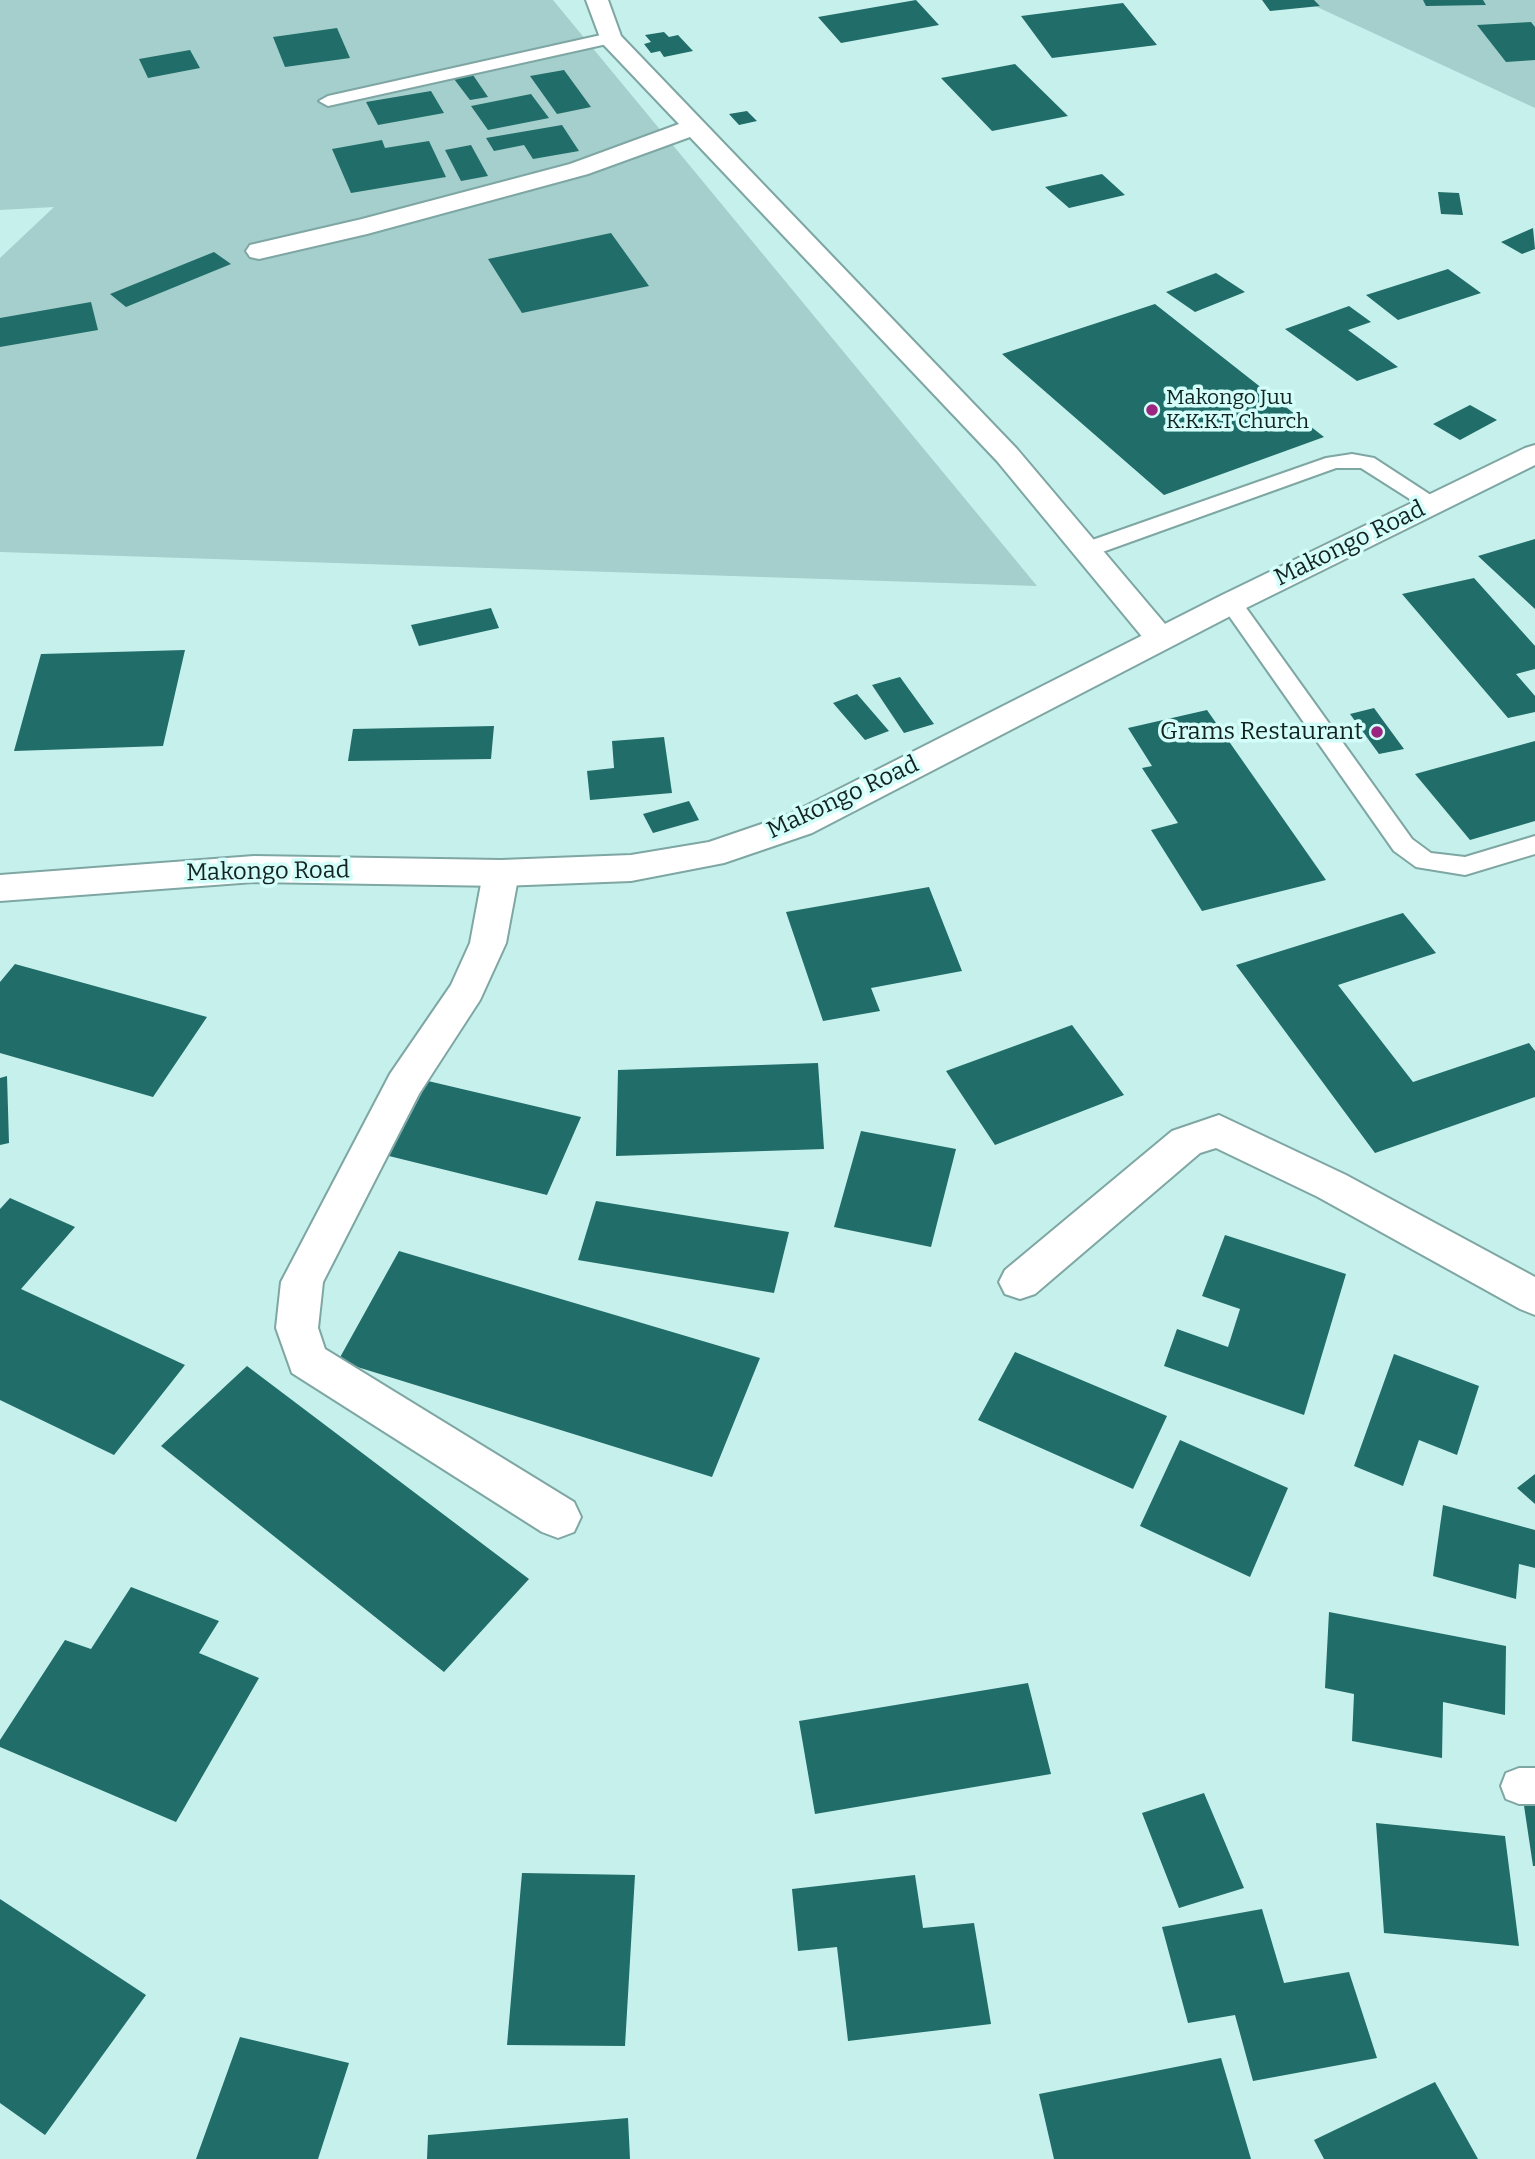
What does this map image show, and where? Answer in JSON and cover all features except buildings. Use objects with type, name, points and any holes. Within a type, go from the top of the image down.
[{"type":"street","points":[[597,0],[610,38],[693,127],[779,212],[837,279],[1007,455],[1160,638]]},
{"type":"street","points":[[259,251],[367,226],[567,172],[633,151],[693,127]]},
{"type":"street","name":"Makongo Road","points":[[0,888],[254,869],[500,873],[631,868],[712,854],[800,824],[1160,638],[1535,454]]},
{"type":"street","points":[[500,873],[488,943],[467,990],[404,1085],[302,1282],[297,1328],[307,1360],[558,1517]]},
{"type":"street","points":[[1020,1282],[1186,1142],[1219,1131],[1332,1186],[1535,1297]]},
{"type":"lane","points":[[328,101],[610,38]]},
{"type":"lane","points":[[1086,551],[1333,463],[1352,460],[1367,463],[1432,503]]},
{"type":"lane","points":[[1231,603],[1403,845],[1425,861],[1465,866],[1535,845]]},
{"type":"shaded area","points":[[0,0],[553,0],[1037,586],[0,552],[0,258],[54,207],[0,210]]},
{"type":"shaded area","points":[[1302,0],[1535,0],[1535,108]]},
{"type":"place","name":"Makongo Juu K.K.K.T Church","points":[[1152,410]]},
{"type":"place","name":"Grams Restaurant","points":[[1377,732]]}]
